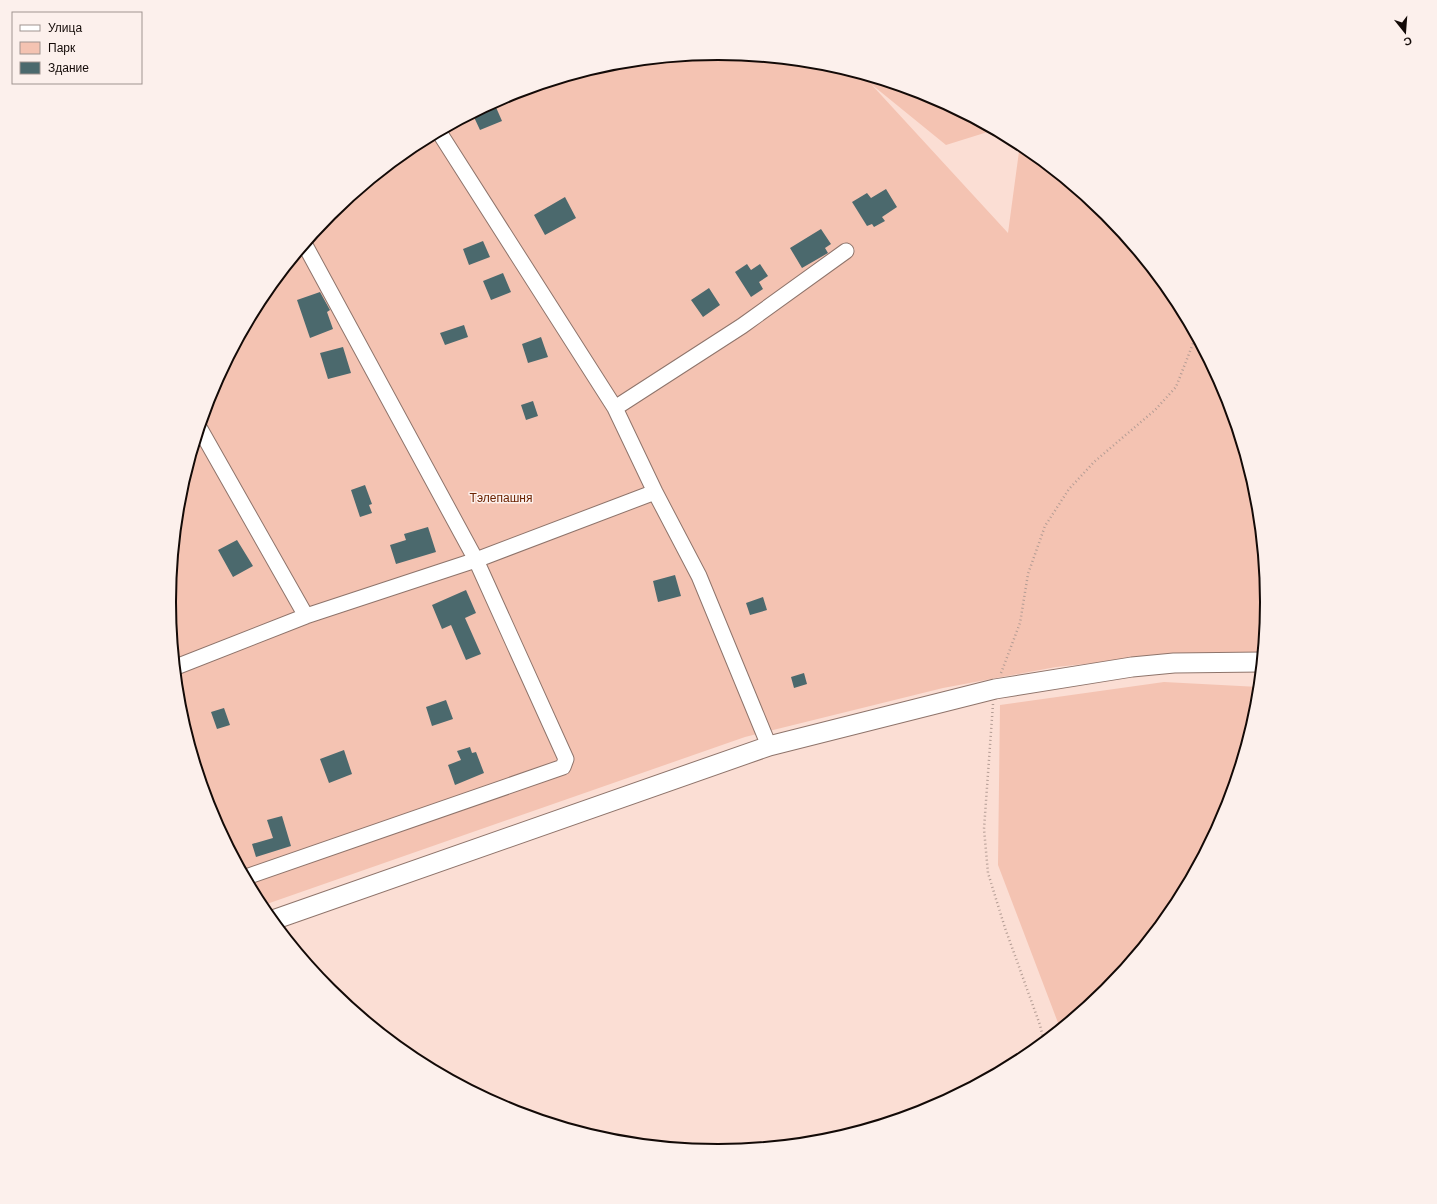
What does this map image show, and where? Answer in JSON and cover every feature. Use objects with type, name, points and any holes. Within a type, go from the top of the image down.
[{"type":"street","points":[[442,137],[615,408],[655,492],[699,576],[769,746]]},
{"type":"street","points":[[251,875],[563,767],[566,759],[476,560],[307,249]]},
{"type":"street","points":[[615,408],[742,326],[846,251]]},
{"type":"street","points":[[203,434],[306,616]]},
{"type":"street","points":[[180,665],[306,616],[476,560],[655,492]]},
{"type":"street","points":[[279,918],[769,746],[995,689],[1174,663],[1257,662]]},
{"type":"path","points":[[1043,1036],[1005,928],[988,873],[984,829],[995,689],[1020,623],[1028,574],[1045,526],[1069,489],[1094,462],[1155,410],[1176,387],[1194,342]]},
{"type":"green space","name":"Тэлепашня","points":[[683,61],[754,61],[824,70],[859,78],[926,101],[988,132],[946,145],[871,84],[1008,233],[1020,151],[1076,195],[1102,219],[1126,245],[1169,301],[1205,362],[1219,395],[1232,428],[1250,496],[1256,531],[1259,567],[1260,602],[1258,652],[1170,655],[1056,667],[943,688],[745,737],[268,903],[232,842],[218,809],[205,776],[187,708],[181,673],[176,602],[181,531],[187,496],[205,428],[218,395],[232,362],[268,301],[311,245],[335,219],[361,195],[417,151],[479,116],[511,101],[578,78],[613,70]]},
{"type":"green space","points":[[1164,682],[1254,687],[1242,742],[1232,776],[1205,842],[1188,873],[1169,903],[1126,959],[1102,985],[1058,1024],[998,865],[1000,705]]},
{"type":"building","points":[[496,108],[502,121],[480,130],[475,118]]},
{"type":"building","points":[[886,189],[897,207],[882,217],[885,221],[874,227],[872,224],[867,226],[852,202],[867,193],[871,198]]},
{"type":"building","points":[[565,197],[576,218],[545,235],[534,215]]},
{"type":"building","points":[[821,229],[831,244],[825,248],[828,253],[802,268],[790,248]]},
{"type":"building","points":[[483,241],[490,257],[469,265],[463,249]]},
{"type":"building","points":[[747,264],[751,270],[760,264],[768,276],[759,282],[763,289],[751,297],[735,272]]},
{"type":"building","points":[[503,273],[511,292],[491,300],[483,281]]},
{"type":"building","points":[[709,288],[720,305],[703,317],[691,300]]},
{"type":"building","points":[[320,292],[330,310],[327,312],[333,329],[310,338],[297,300]]},
{"type":"building","points":[[464,325],[468,337],[445,345],[440,333]]},
{"type":"building","points":[[541,337],[548,357],[528,363],[522,344]]},
{"type":"building","points":[[343,347],[351,373],[328,379],[320,353]]},
{"type":"building","points":[[533,401],[538,416],[526,420],[521,405]]},
{"type":"building","points":[[365,485],[372,504],[369,505],[372,513],[360,517],[351,490]]},
{"type":"building","points":[[428,527],[436,552],[396,564],[390,545],[406,540],[404,534]]},
{"type":"building","points":[[237,540],[253,566],[233,577],[218,550]]},
{"type":"building","points":[[675,575],[681,596],[658,602],[653,581]]},
{"type":"building","points":[[466,590],[476,613],[465,618],[481,654],[466,660],[451,625],[442,629],[432,605]]},
{"type":"building","points":[[763,597],[767,610],[750,615],[746,603]]},
{"type":"building","points":[[804,673],[807,684],[794,688],[791,677]]},
{"type":"building","points":[[446,700],[453,719],[432,726],[426,707]]},
{"type":"building","points":[[224,708],[230,725],[217,729],[211,712]]},
{"type":"building","points":[[470,747],[472,753],[476,752],[484,773],[455,785],[448,765],[461,760],[457,751]]},
{"type":"building","points":[[344,750],[352,774],[329,783],[320,759]]},
{"type":"building","points":[[282,816],[291,846],[256,857],[252,844],[273,838],[267,820]]}]
